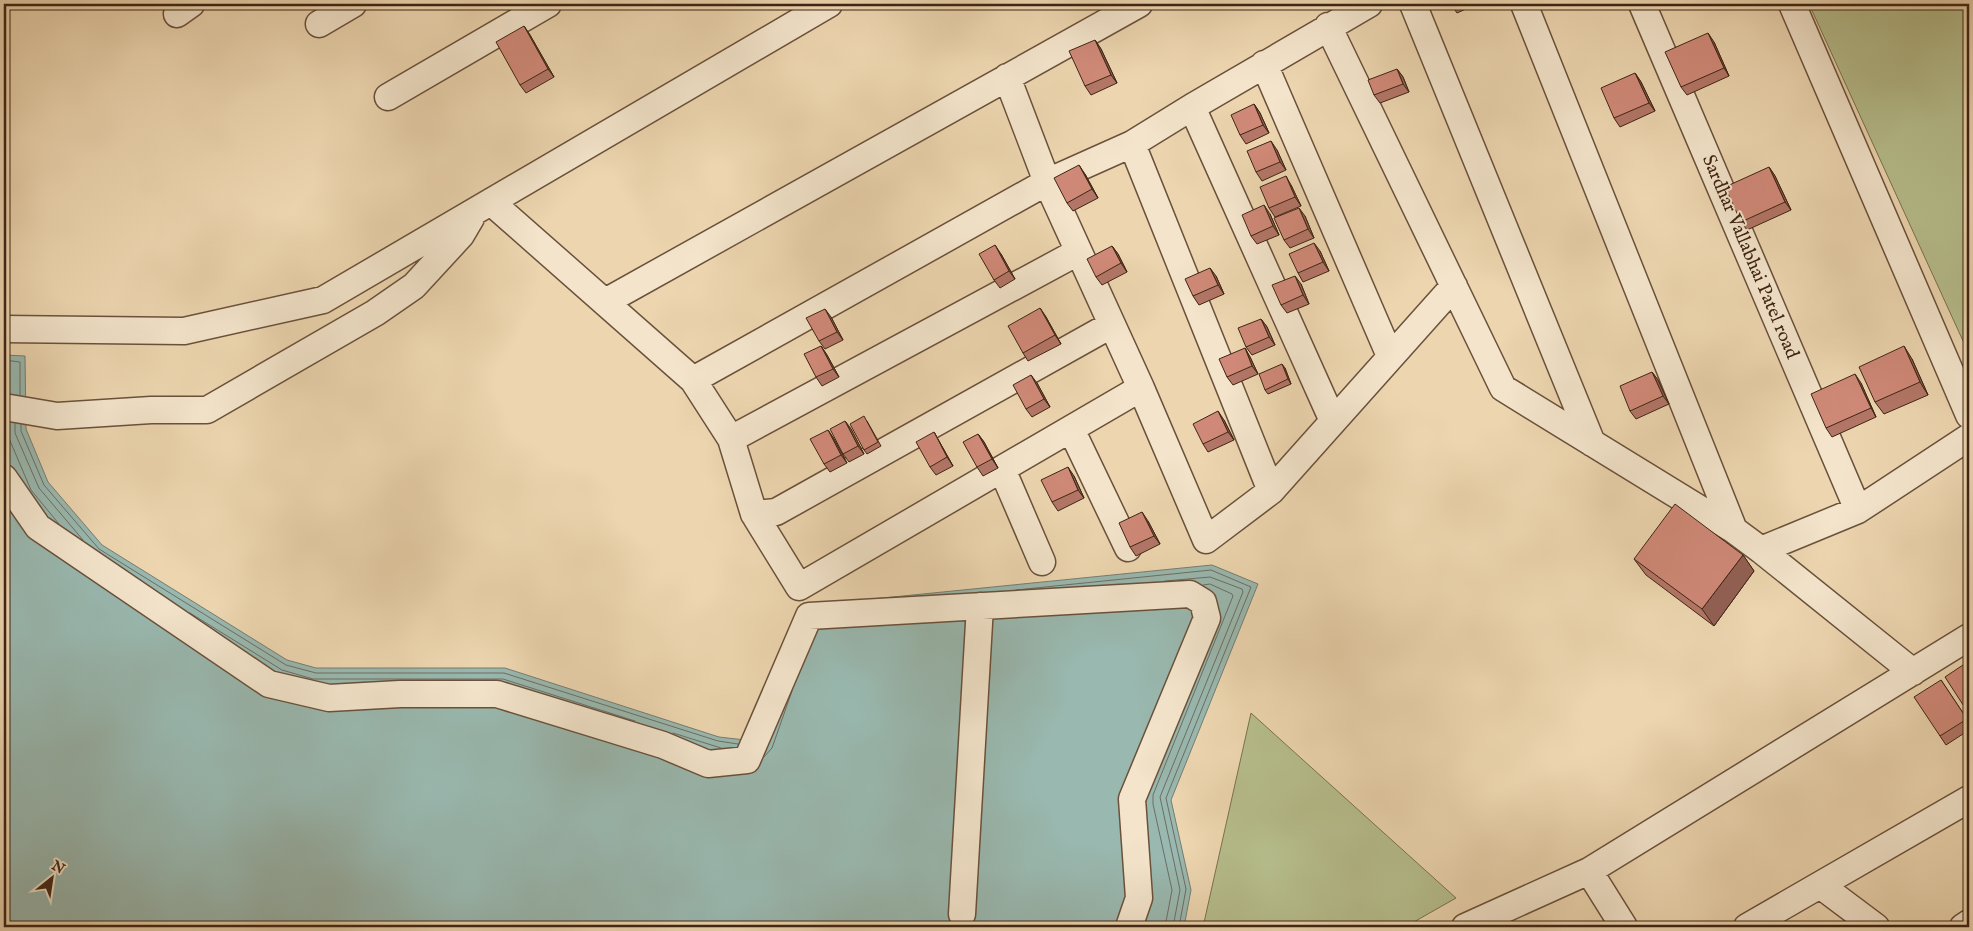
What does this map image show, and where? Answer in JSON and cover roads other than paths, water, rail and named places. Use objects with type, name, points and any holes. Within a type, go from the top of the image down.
[{"type":"street","points":[[319,24],[353,4]]},
{"type":"street","points":[[388,97],[548,4]]},
{"type":"street","points":[[4,328],[184,331],[323,300],[829,4]]},
{"type":"street","points":[[605,302],[1139,4]]},
{"type":"street","points":[[693,380],[1047,182],[1132,144],[1328,26],[1369,4]]},
{"type":"street","points":[[1413,4],[1592,443]]},
{"type":"street","points":[[1524,4],[1734,530]]},
{"type":"street","name":"Sardhar Vallabhai Patel road","points":[[1642,4],[1858,510]]},
{"type":"street","points":[[1792,4],[1969,415]]},
{"type":"street","points":[[1328,26],[1503,388],[1734,530],[1912,672]]},
{"type":"street","points":[[1264,64],[1390,356]]},
{"type":"street","points":[[1007,77],[1047,182],[1141,388],[1206,540],[1271,492],[1454,286]]},
{"type":"street","points":[[1192,107],[1333,421]]},
{"type":"street","points":[[1132,144],[1271,492]]},
{"type":"street","points":[[483,206],[605,302],[693,380],[731,439],[754,514],[799,587],[1141,388]]},
{"type":"street","points":[[4,408],[57,416],[151,410],[207,410],[374,313],[414,286],[461,235],[483,206]]},
{"type":"street","points":[[731,439],[1078,252]]},
{"type":"street","points":[[754,514],[776,512],[1111,324]]},
{"type":"street","points":[[1071,429],[1128,548]]},
{"type":"street","points":[[1761,550],[1858,510],[1969,436]]},
{"type":"street","points":[[1002,469],[1042,562]]},
{"type":"street","points":[[4,478],[38,527],[269,684],[329,698],[400,694],[496,694],[663,745],[708,764],[747,760],[809,616],[1190,594],[1203,602],[1208,618],[1132,799],[1139,898],[1129,927]]},
{"type":"street","points":[[962,914],[980,606]]},
{"type":"street","points":[[1465,927],[1589,871],[1969,637]]},
{"type":"street","points":[[1747,927],[1969,799]]},
{"type":"street","points":[[1589,871],[1624,927]]},
{"type":"street","points":[[1820,885],[1876,927]]},
{"type":"street","points":[[1963,927],[1969,923]]},
{"type":"water","points":[[4,355],[25,356],[26,429],[48,482],[102,545],[287,660],[316,668],[505,668],[719,737],[754,741],[803,606],[1212,565],[1258,584],[1171,800],[1191,890],[1184,927],[4,927]]}]
